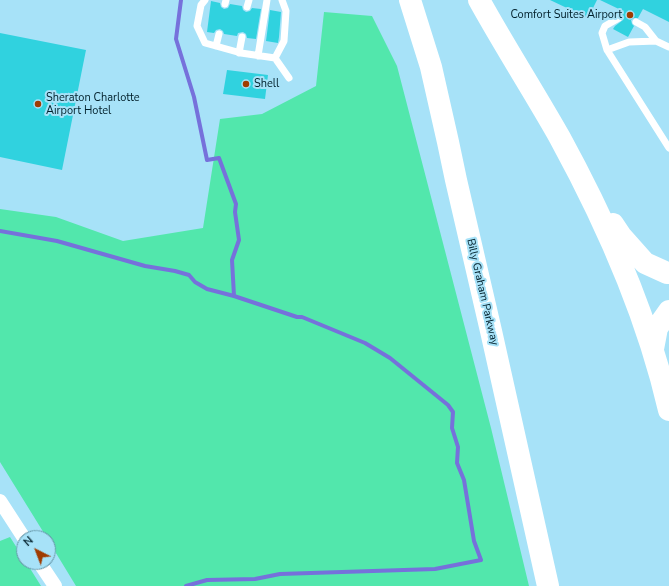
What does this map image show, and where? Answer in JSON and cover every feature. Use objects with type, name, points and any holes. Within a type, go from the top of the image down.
[{"type":"highway","name":"Billy Graham Parkway","points":[[410,0],[430,67],[448,142],[548,586]]},
{"type":"highway","points":[[480,0],[560,138],[600,216],[627,277],[652,349],[669,410]]},
{"type":"highway","points":[[582,179],[621,236],[645,263],[669,273]]},
{"type":"highway","points":[[652,349],[657,328],[669,312]]},
{"type":"street","points":[[0,501],[19,530]]},
{"type":"street","points":[[44,570],[55,586]]},
{"type":"lane","points":[[205,0],[201,5],[198,26],[205,43],[239,53],[275,58],[289,78]]},
{"type":"lane","points":[[258,56],[268,0]]},
{"type":"lane","points":[[275,58],[284,41],[286,11],[282,0]]},
{"type":"lane","points":[[619,18],[605,26],[602,33],[607,50],[669,148]]},
{"type":"lane","points":[[636,22],[645,28],[656,41],[669,47]]},
{"type":"lane","points":[[216,46],[219,34]]},
{"type":"lane","points":[[239,53],[242,37]]},
{"type":"lane","points":[[607,50],[629,42],[656,41]]},
{"type":"green space","points":[[324,12],[372,16],[397,66],[491,428],[529,586],[76,586],[56,553],[56,530],[42,530],[0,462],[0,209],[56,217],[123,241],[203,228],[220,119],[262,114],[316,86]]},
{"type":"green space","points":[[10,537],[16,546],[16,570],[31,570],[41,586],[0,586],[0,541]]},
{"type":"building","name":"Comfort Suites Airport","points":[[550,0],[597,0],[588,18]]},
{"type":"building","name":"Comfort Suites Airport","points":[[600,0],[669,0],[669,22],[643,9],[638,18],[631,20],[634,26],[628,37],[613,29],[623,20],[623,16],[621,14],[623,11]]},
{"type":"building","points":[[211,1],[220,3],[221,7],[224,9],[228,8],[230,4],[242,6],[243,10],[246,12],[250,11],[252,8],[261,9],[256,39],[247,38],[246,34],[243,32],[238,33],[237,36],[224,34],[220,29],[216,30],[214,33],[207,32]]},
{"type":"building","points":[[270,10],[281,12],[278,43],[266,41]]},
{"type":"building","name":"Sheraton Charlotte Airport Hotel","points":[[0,33],[86,50],[62,170],[0,157]]},
{"type":"building","name":"Shell","points":[[227,70],[268,75],[265,99],[223,94]]},
{"type":"waterway","points":[[181,0],[176,39],[194,97],[207,160],[219,158],[236,204],[235,212],[239,240],[232,260],[234,296]]},
{"type":"waterway","points":[[0,231],[57,241],[145,266],[175,271],[189,275],[195,282],[207,289],[234,296],[297,317],[302,317],[365,343],[390,358],[448,405],[453,412],[452,428],[458,447],[457,463],[464,480],[474,541],[481,560],[435,569],[280,574],[255,579],[207,580],[186,586]]},
{"type":"place","name":"Comfort Suites Airport","points":[[630,15]]},
{"type":"place","name":"Shell","points":[[246,84]]},
{"type":"place","name":"Sheraton Charlotte Airport Hotel","points":[[38,104]]}]
